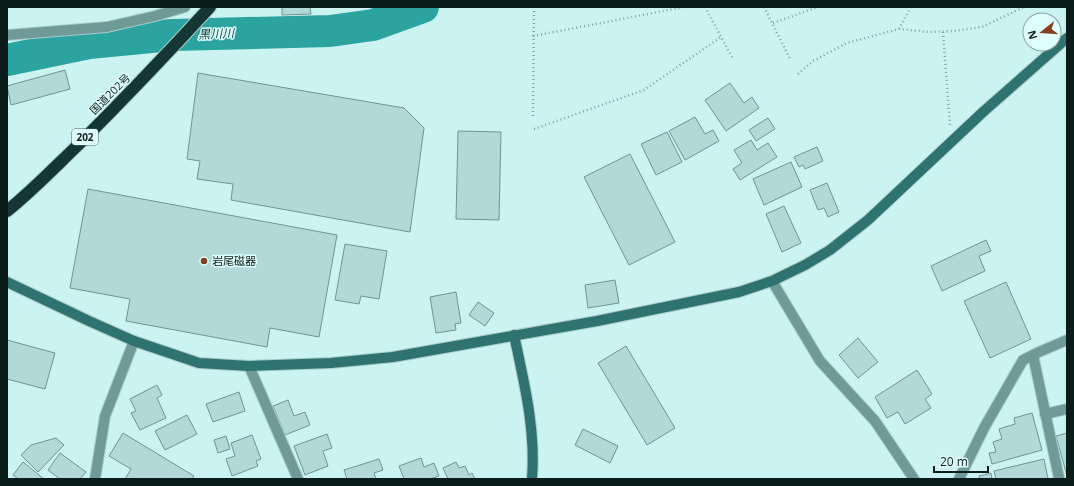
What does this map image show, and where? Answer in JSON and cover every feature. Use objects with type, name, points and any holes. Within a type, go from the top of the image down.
[{"type":"highway","name":"国道202号","points":[[7,211],[24,197],[161,60],[210,7]]},
{"type":"street","points":[[7,35],[107,27],[154,11],[185,7]]},
{"type":"street","points":[[7,282],[134,341],[199,363],[249,366],[331,363],[393,357],[597,321],[739,292],[772,281],[805,265],[830,250],[868,220],[983,112],[1067,38]]},
{"type":"street","points":[[772,281],[820,361],[875,421],[914,479]]},
{"type":"street","points":[[514,335],[530,412],[533,467],[532,479]]},
{"type":"street","points":[[959,479],[984,428],[1022,360],[1067,340]]},
{"type":"street","points":[[95,479],[105,416],[134,341]]},
{"type":"street","points":[[1033,355],[1059,478]]},
{"type":"street","points":[[249,366],[298,479]]},
{"type":"street","points":[[1045,414],[1067,409]]},
{"type":"path","points":[[533,116],[534,7]]},
{"type":"path","points":[[533,36],[684,7]]},
{"type":"path","points":[[705,7],[733,59]]},
{"type":"path","points":[[764,7],[790,59]]},
{"type":"path","points":[[772,23],[818,7]]},
{"type":"path","points":[[899,29],[911,7]]},
{"type":"path","points":[[798,74],[814,61],[847,43],[899,29],[943,32],[982,27],[1024,7]]},
{"type":"path","points":[[943,32],[950,131]]},
{"type":"path","points":[[534,129],[644,90],[721,37]]},
{"type":"building","points":[[282,7],[310,7],[311,14],[282,15]]},
{"type":"building","points":[[65,70],[70,89],[11,105],[7,86]]},
{"type":"building","points":[[198,73],[404,108],[424,128],[410,232],[231,200],[233,184],[197,179],[200,161],[187,159]]},
{"type":"building","points":[[730,83],[744,103],[752,97],[759,108],[726,131],[705,100]]},
{"type":"building","points":[[695,117],[705,134],[713,130],[719,141],[685,160],[669,131]]},
{"type":"building","points":[[768,118],[775,129],[756,141],[749,130]]},
{"type":"building","points":[[458,131],[501,132],[499,220],[456,219]]},
{"type":"building","points":[[667,132],[682,162],[656,175],[641,144]]},
{"type":"building","points":[[751,140],[757,150],[768,143],[777,157],[740,180],[733,169],[742,163],[734,150]]},
{"type":"building","points":[[817,147],[823,161],[805,169],[803,165],[799,167],[794,157]]},
{"type":"building","points":[[630,154],[675,242],[629,265],[584,177]]},
{"type":"building","points":[[791,162],[802,187],[764,205],[753,179]]},
{"type":"building","points":[[827,183],[839,212],[828,217],[824,208],[818,210],[810,190]]},
{"type":"building","name":"岩尾磁器","points":[[88,189],[337,235],[319,337],[270,328],[267,347],[126,321],[130,299],[70,288]]},
{"type":"building","points":[[784,206],[801,243],[782,252],[766,214]]},
{"type":"building","points":[[986,240],[991,251],[979,256],[985,271],[942,291],[931,266]]},
{"type":"building","points":[[345,244],[387,251],[379,299],[361,296],[359,304],[335,300]]},
{"type":"building","points":[[615,280],[619,303],[588,308],[585,285]]},
{"type":"building","points":[[1006,282],[1031,339],[990,358],[964,301]]},
{"type":"building","points":[[456,292],[461,323],[455,324],[456,330],[436,333],[430,297]]},
{"type":"building","points":[[478,302],[494,313],[485,326],[469,315]]},
{"type":"building","points":[[858,338],[878,362],[858,378],[839,355]]},
{"type":"building","points":[[7,340],[55,353],[45,389],[7,379]]},
{"type":"building","points":[[626,346],[675,428],[647,445],[598,363]]},
{"type":"building","points":[[917,370],[932,394],[925,399],[931,408],[905,424],[898,412],[887,418],[875,397]]},
{"type":"building","points":[[157,385],[162,395],[157,398],[166,418],[140,430],[131,413],[136,411],[130,399]]},
{"type":"building","points":[[239,392],[245,411],[213,422],[206,404]]},
{"type":"building","points":[[288,400],[294,416],[305,412],[310,425],[285,435],[273,406]]},
{"type":"building","points":[[1032,413],[1042,450],[992,464],[989,453],[996,452],[993,442],[1002,439],[999,429],[1015,424],[1014,418]]},
{"type":"building","points":[[187,415],[197,434],[165,450],[155,431]]},
{"type":"building","points":[[583,429],[618,446],[610,463],[575,445]]},
{"type":"building","points":[[123,433],[194,476],[192,479],[125,479],[131,469],[109,456]]},
{"type":"building","points":[[1067,433],[1067,476],[1056,436]]},
{"type":"building","points":[[327,434],[332,448],[323,451],[328,466],[305,475],[294,446]]},
{"type":"building","points":[[252,435],[261,459],[256,461],[258,466],[232,476],[226,459],[235,456],[231,443]]},
{"type":"building","points":[[226,436],[230,449],[218,453],[214,440]]},
{"type":"building","points":[[56,438],[64,445],[38,472],[21,455],[31,445]]},
{"type":"building","points":[[60,453],[86,472],[80,479],[60,479],[48,470]]},
{"type":"building","points":[[421,458],[424,467],[434,463],[439,476],[430,479],[404,479],[399,466]]},
{"type":"building","points":[[379,459],[383,470],[374,473],[376,479],[347,479],[344,470]]},
{"type":"building","points":[[1044,459],[1048,479],[996,479],[994,471]]},
{"type":"building","points":[[23,462],[44,479],[18,479],[13,475]]},
{"type":"building","points":[[456,462],[459,468],[465,466],[469,475],[472,473],[475,479],[448,479],[443,468]]},
{"type":"building","points":[[991,473],[992,479],[980,479],[979,476]]},
{"type":"waterway","name":"黒川川","points":[[7,60],[89,43],[172,35],[330,31],[373,25],[423,7]]},
{"type":"place","name":"岩尾磁器","points":[[204,261]]}]
